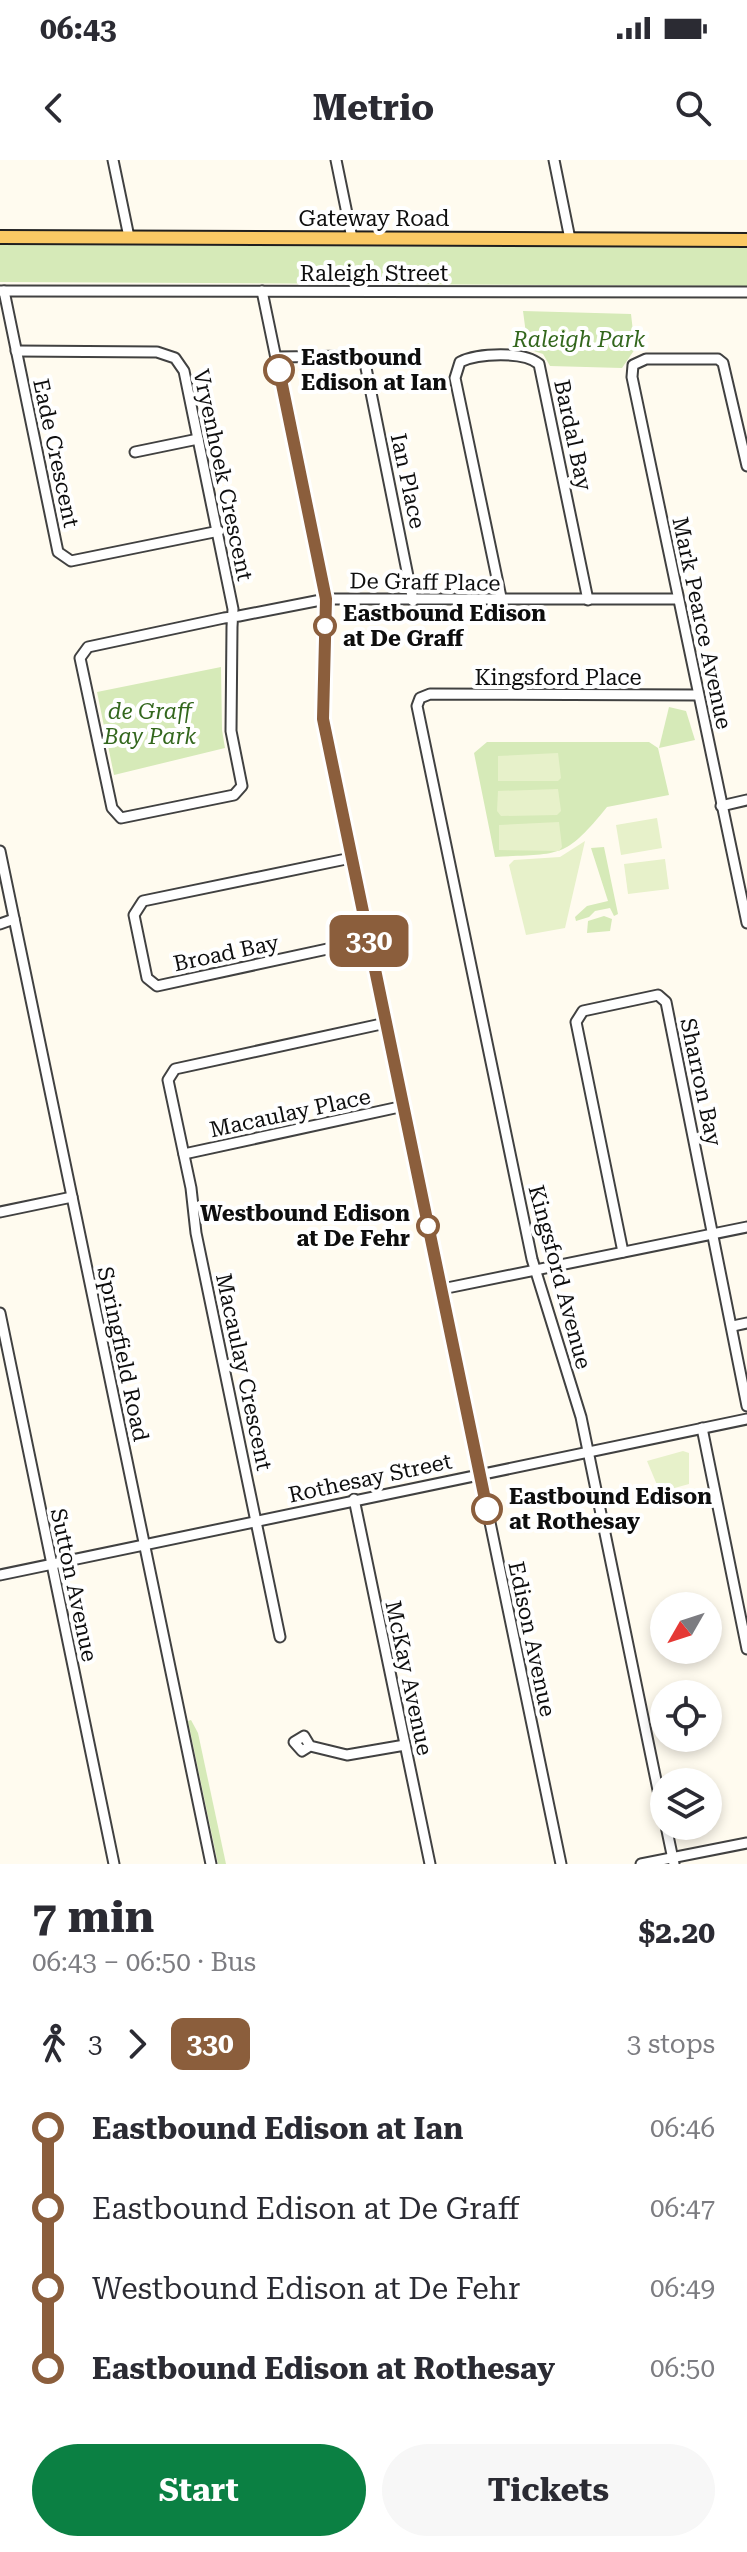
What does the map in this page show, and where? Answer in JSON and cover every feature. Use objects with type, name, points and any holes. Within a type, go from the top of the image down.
[{"type":"main road","name":"Gateway Road","points":[[0,237],[747,240]]},
{"type":"street","points":[[113,160],[129,237]]},
{"type":"street","points":[[336,160],[352,238]]},
{"type":"street","points":[[554,160],[570,239]]},
{"type":"street","name":"Raleigh Street","points":[[2,291],[747,292]]},
{"type":"street","name":"Eade Crescent","points":[[2,291],[58,552],[63,559],[71,561],[219,531]]},
{"type":"street","name":"Edison Avenue","points":[[262,291],[326,599],[323,719],[561,1864]]},
{"type":"street","name":"Vryenhoek Crescent","points":[[16,351],[167,354],[184,371],[219,531],[232,617],[231,731],[242,786],[234,795],[121,818],[115,815],[80,658],[82,652]]},
{"type":"street","name":"Ian Place","points":[[276,357],[355,356],[365,363],[413,601]]},
{"type":"street","name":"Bardal Bay","points":[[502,602],[455,378],[460,362],[470,357],[530,357],[539,364],[588,600]]},
{"type":"street","name":"Mark Pearce Avenue","points":[[747,466],[723,363],[718,359],[646,359],[633,365],[632,377],[721,806],[745,899],[747,923]]},
{"type":"street","points":[[135,452],[198,439]]},
{"type":"street","name":"De Graff Place","points":[[82,652],[88,647],[326,599],[502,602],[678,599]]},
{"type":"street","name":"Kingsford Place","points":[[420,698],[430,694],[698,695]]},
{"type":"street","name":"Kingsford Avenue","points":[[420,698],[417,706],[420,724],[535,1269],[578,1406],[653,1768]]},
{"type":"street","points":[[721,806],[747,800]]},
{"type":"street","name":"Springfield Road","points":[[0,851],[211,1864]]},
{"type":"street","name":"Broad Bay","points":[[351,858],[143,901],[134,915],[147,978],[157,986],[369,940]]},
{"type":"street","points":[[0,924],[14,919]]},
{"type":"street","name":"Sharron Bay","points":[[623,1252],[576,1022],[583,1011],[664,996],[747,1406]]},
{"type":"street","name":"Macaulay Crescent","points":[[280,1637],[196,1233],[184,1154],[168,1080],[175,1069],[386,1023]]},
{"type":"street","name":"Macaulay Place","points":[[184,1154],[404,1106]]},
{"type":"street","points":[[0,1212],[72,1197]]},
{"type":"street","points":[[442,1289],[747,1227]]},
{"type":"street","name":"Sutton Avenue","points":[[0,1313],[114,1864]]},
{"type":"street","points":[[733,1326],[747,1323]]},
{"type":"street","name":"Rothesay Street","points":[[0,1575],[747,1419]]},
{"type":"street","points":[[702,1428],[747,1649]]},
{"type":"street","name":"McKay Avenue","points":[[354,1499],[430,1864]]},
{"type":"street","points":[[310,1746],[347,1755],[405,1745]]},
{"type":"street","points":[[669,1840],[673,1861]]},
{"type":"street","points":[[641,1864],[673,1861],[747,1843]]},
{"type":"green space","points":[[0,245],[747,248],[747,286],[0,282]]},
{"type":"green space","name":"Raleigh Park","points":[[523,311],[631,314],[635,349],[622,368],[550,366],[543,354],[528,349]]},
{"type":"green space","name":"de Graff Bay Park","points":[[221,667],[225,748],[114,775],[97,692]]},
{"type":"green space","points":[[669,707],[686,711],[695,740],[659,748]]},
{"type":"green space","points":[[487,742],[649,742],[658,748],[669,795],[607,807],[581,837],[560,850],[495,857],[474,753]]},
{"type":"green space","points":[[558,753],[561,778],[558,781],[498,781],[498,756]]},
{"type":"green space","points":[[558,789],[561,811],[557,815],[501,816],[497,811],[498,791]]},
{"type":"green space","points":[[657,818],[662,848],[621,855],[616,825]]},
{"type":"green space","points":[[559,822],[562,847],[559,851],[499,850],[499,825]]},
{"type":"green space","points":[[585,841],[565,928],[526,935],[509,865],[514,860],[560,857]]},
{"type":"green space","points":[[604,847],[618,914],[614,916],[610,908],[595,911],[589,917],[576,921],[575,917],[587,906],[608,901],[591,848]]},
{"type":"green space","points":[[665,859],[669,889],[628,894],[624,864]]},
{"type":"green space","points":[[604,916],[612,919],[610,931],[587,933],[588,921]]},
{"type":"green space","points":[[683,1451],[689,1453],[689,1484],[660,1492],[647,1461]]},
{"type":"green space","points":[[191,1720],[198,1733],[226,1864],[218,1864],[188,1721]]},
{"type":"bus line","name":"330","points":[[279,370],[326,599],[323,719],[487,1509]]},
{"type":"place","name":"Eastbound Edison at Ian","points":[[279,370]]},
{"type":"place","name":"Eastbound Edison at De Graff","points":[[325,626]]},
{"type":"place","name":"Westbound Edison at De Fehr","points":[[428,1226]]},
{"type":"place","name":"Eastbound Edison at Rothesay","points":[[487,1509]]}]
